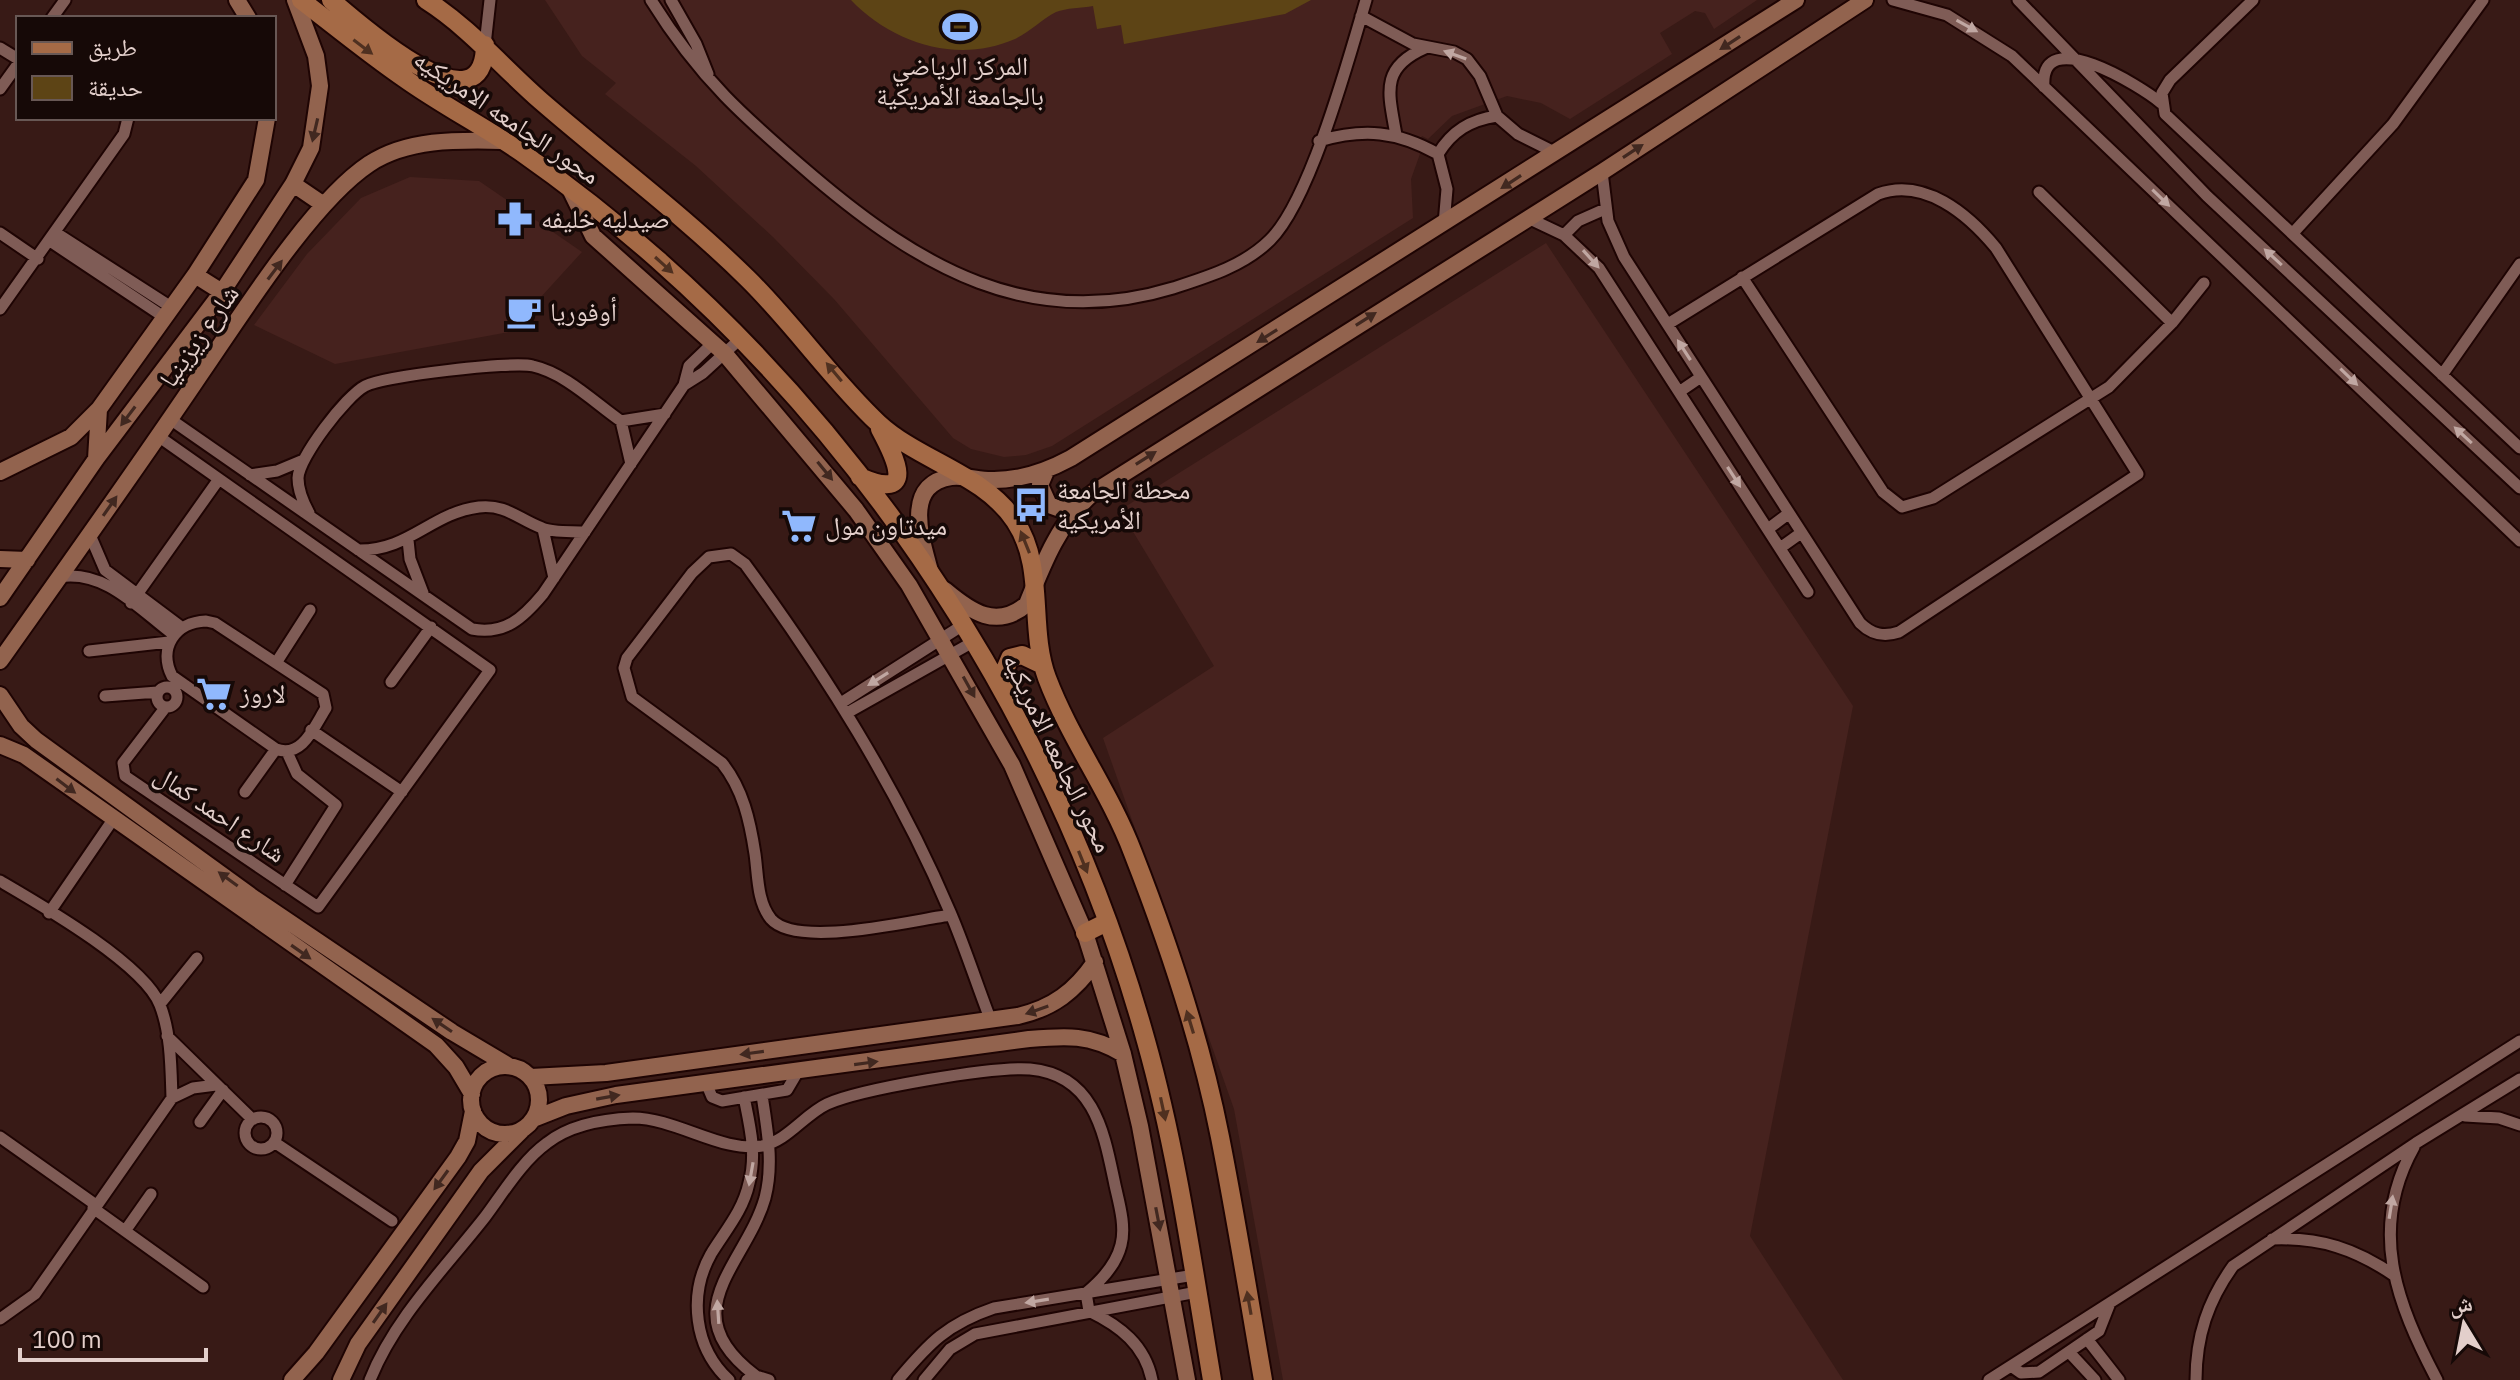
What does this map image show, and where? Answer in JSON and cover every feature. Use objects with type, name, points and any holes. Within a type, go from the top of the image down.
[{"type":"main road","name":"محور الجامعه الامريكيه","points":[[298,0],[401,76],[505,141],[569,187],[657,260],[740,339],[857,475],[933,577],[1005,693],[1074,839],[1107,922],[1155,1072],[1212,1380]]},
{"type":"main road","points":[[331,0],[415,64],[443,79],[459,81],[474,75],[483,61],[485,45]]},
{"type":"main road","name":"محور الجامعه الامريكيه","points":[[426,0],[485,45],[533,94],[677,214],[748,279],[876,421],[916,452],[992,496],[1015,522],[1030,553],[1043,665],[1054,696],[1125,830],[1177,978],[1220,1136],[1263,1380]]},
{"type":"main road","points":[[857,475],[882,485],[892,482],[898,473],[898,462],[876,421]]},
{"type":"main road","points":[[1005,693],[1004,672],[1010,658],[1022,655],[1043,665]]},
{"type":"main road","points":[[1085,933],[1107,922]]},
{"type":"street","name":"شارع زيزينيا","points":[[0,598],[96,459],[222,292],[293,184],[311,148],[320,86],[316,56],[298,0]]},
{"type":"street","points":[[485,45],[490,0]]},
{"type":"street","points":[[651,0],[713,85],[760,133],[844,203],[906,249],[977,283],[1049,298],[1097,300],[1143,295],[1189,283],[1236,264],[1270,240],[1284,224],[1319,141],[1366,0]]},
{"type":"street","points":[[671,0],[696,44],[713,85]]},
{"type":"street","points":[[1796,0],[1071,458],[1046,471],[996,480],[962,477],[941,480],[932,485],[920,503],[918,524],[933,577],[970,610],[990,618],[1019,610],[1027,604],[1052,545],[1079,505],[1110,481],[1602,172],[1865,0]]},
{"type":"street","points":[[1893,0],[1947,15],[2012,56],[2520,541]]},
{"type":"street","points":[[2018,0],[2207,196],[2520,488]]},
{"type":"street","points":[[2161,103],[2170,80],[2253,0]]},
{"type":"street","points":[[2293,233],[2393,124],[2483,0]]},
{"type":"street","points":[[1361,16],[1425,48],[1454,52],[1467,59],[1480,76],[1497,116],[1518,134],[1556,153]]},
{"type":"street","points":[[0,48],[16,60]]},
{"type":"street","points":[[1396,135],[1389,94],[1392,76],[1406,58],[1425,48]]},
{"type":"street","points":[[2044,87],[2044,75],[2051,65],[2062,59],[2074,60],[2118,74],[2161,103],[2174,122],[2520,448]]},
{"type":"street","points":[[0,89],[16,65]]},
{"type":"street","points":[[1438,154],[1457,130],[1476,120],[1497,116]]},
{"type":"street","points":[[0,309],[124,134],[128,120]]},
{"type":"street","points":[[0,472],[71,437],[99,409],[195,275],[256,180],[267,120]]},
{"type":"street","points":[[1319,141],[1353,133],[1396,135],[1438,154]]},
{"type":"street","name":"شارع زيزينيا","points":[[0,661],[324,205],[369,164],[406,148],[440,142],[505,141]]},
{"type":"street","points":[[1438,154],[1447,189],[1444,224]]},
{"type":"street","points":[[1602,172],[1605,209],[1618,246],[1788,514],[1860,623],[1878,635],[1899,632],[2138,474],[1996,248],[1973,224],[1931,195],[1899,189],[1878,194],[1668,324]]},
{"type":"street","points":[[293,184],[324,205]]},
{"type":"street","points":[[569,187],[593,236],[719,348],[856,510],[951,654],[1017,777],[1085,933],[1123,1054],[1187,1380]]},
{"type":"street","points":[[2039,192],[2172,323]]},
{"type":"street","points":[[1564,235],[1578,221],[1605,209]]},
{"type":"street","points":[[1527,218],[1564,235],[1599,268],[1808,592]]},
{"type":"street","points":[[0,233],[38,259]]},
{"type":"street","points":[[53,237],[168,312]]},
{"type":"street","points":[[2442,375],[2520,264]]},
{"type":"street","points":[[195,275],[222,292]]},
{"type":"street","points":[[1742,277],[1883,492],[1895,505],[1911,507],[1933,498],[2109,387],[2172,323],[2204,283]]},
{"type":"street","points":[[170,419],[472,629],[499,630],[522,617],[554,578],[684,385],[689,366],[740,339]]},
{"type":"street","points":[[250,475],[277,471],[301,461],[357,391],[371,383],[508,365],[533,366],[562,380],[621,421],[631,464]]},
{"type":"street","points":[[1679,392],[1701,377]]},
{"type":"street","points":[[96,459],[99,409]]},
{"type":"street","points":[[621,421],[665,414]]},
{"type":"street","points":[[158,436],[490,670],[402,792],[311,730]]},
{"type":"street","points":[[301,461],[300,489],[310,516]]},
{"type":"street","points":[[1046,471],[1040,485],[1049,505],[1063,510],[1079,505]]},
{"type":"street","points":[[134,598],[219,479]]},
{"type":"street","points":[[358,550],[375,550],[408,540],[449,514],[485,507],[506,509],[543,529],[585,532]]},
{"type":"street","points":[[1768,529],[1788,514]]},
{"type":"street","points":[[543,529],[554,578]]},
{"type":"street","points":[[1780,548],[1801,533]]},
{"type":"street","points":[[90,535],[94,553],[105,570],[175,635]]},
{"type":"street","points":[[408,540],[413,569],[424,595]]},
{"type":"street","points":[[951,915],[825,933],[796,933],[778,926],[762,901],[752,835],[733,777],[722,763],[632,697],[624,668],[627,658],[692,573],[709,557],[723,553],[745,564],[844,708],[907,820],[951,915],[991,1021]]},
{"type":"street","points":[[0,559],[27,560]]},
{"type":"street","points":[[59,577],[78,574],[97,578],[134,598]]},
{"type":"street","points":[[276,663],[310,610]]},
{"type":"street","points":[[89,651],[175,635],[197,621],[215,623],[323,694],[326,708],[299,748],[281,750],[245,792]]},
{"type":"street","points":[[844,708],[915,655],[963,625]]},
{"type":"street","points":[[391,682],[431,627]]},
{"type":"street","points":[[158,692],[157,700],[165,708],[176,703],[175,686],[168,668],[175,635]]},
{"type":"street","points":[[844,708],[973,642]]},
{"type":"street","points":[[915,655],[924,668]]},
{"type":"street","points":[[105,696],[158,692],[175,686],[281,750],[297,774],[336,805],[285,885]]},
{"type":"street","points":[[0,695],[21,726],[255,899],[452,1032],[531,1077],[606,1073],[991,1021],[1034,1012],[1056,1003],[1077,985],[1095,962]]},
{"type":"street","name":"شارع احمد كمال","points":[[165,708],[123,763],[123,773],[318,907],[402,792]]},
{"type":"street","points":[[0,745],[24,755],[112,821],[436,1045],[456,1067],[489,1130],[506,1134],[593,1100],[1069,1036],[1090,1037],[1123,1054]]},
{"type":"street","points":[[49,913],[112,821]]},
{"type":"street","points":[[0,881],[142,977],[160,1004],[167,1036],[172,1098]]},
{"type":"street","points":[[160,1004],[197,958]]},
{"type":"street","points":[[167,1036],[252,1119]]},
{"type":"street","points":[[1989,1380],[2520,1041]]},
{"type":"street","points":[[292,1380],[316,1353],[458,1157],[467,1141],[472,1102],[485,1073],[509,1066]]},
{"type":"street","points":[[370,1380],[399,1328],[519,1172],[545,1144],[559,1135],[607,1121],[654,1119],[753,1147],[769,1144],[823,1106],[859,1093],[1010,1069],[1056,1076],[1079,1092],[1097,1113],[1120,1208],[1122,1242],[1117,1257],[1098,1283],[1086,1293]]},
{"type":"street","points":[[707,1085],[717,1100],[762,1095],[787,1090],[797,1073]]},
{"type":"street","points":[[341,1380],[358,1344],[481,1171],[528,1124],[540,1098],[531,1077]]},
{"type":"street","points":[[2196,1380],[2199,1344],[2215,1292],[2233,1266],[2416,1143],[2520,1079]]},
{"type":"street","points":[[0,1319],[35,1294],[172,1098],[193,1088],[220,1088]]},
{"type":"street","points":[[200,1122],[220,1088]]},
{"type":"street","points":[[762,1095],[770,1173],[763,1203],[731,1261],[717,1301],[722,1336],[730,1352],[751,1378],[769,1380]]},
{"type":"street","points":[[729,1380],[705,1346],[697,1300],[700,1280],[710,1256],[745,1200],[753,1147],[744,1097]]},
{"type":"street","points":[[2460,1116],[2499,1118],[2520,1125]]},
{"type":"street","points":[[262,1117],[272,1122],[277,1131],[274,1142],[266,1148],[251,1146],[244,1133],[252,1119],[262,1117]]},
{"type":"street","points":[[0,1137],[203,1287]]},
{"type":"street","points":[[274,1142],[392,1221]]},
{"type":"street","points":[[2416,1143],[2399,1174],[2390,1207],[2388,1242],[2408,1317],[2437,1380]]},
{"type":"street","points":[[125,1231],[151,1194]]},
{"type":"street","points":[[2270,1239],[2297,1238],[2336,1245],[2373,1261],[2395,1276]]},
{"type":"street","points":[[898,1380],[935,1337],[963,1318],[994,1308],[1169,1279],[1195,1284]]},
{"type":"street","points":[[924,1380],[950,1349],[975,1334],[1172,1296],[1195,1284]]},
{"type":"street","points":[[1086,1293],[1089,1311],[1128,1335],[1144,1359],[1152,1380]]},
{"type":"street","points":[[2011,1366],[2021,1373],[2039,1372],[2103,1328],[2110,1303]]},
{"type":"street","points":[[2087,1339],[2119,1380]]},
{"type":"street","points":[[2069,1352],[2095,1380]]},
{"type":"shaded area","points":[[545,0],[1757,0],[1714,29],[1705,13],[1695,11],[1660,33],[1672,54],[1570,119],[1541,103],[1507,96],[1452,116],[1428,139],[1422,136],[1415,147],[1421,151],[1411,179],[1413,218],[1052,446],[1026,455],[1004,457],[971,449],[953,438],[834,299],[773,237],[696,166],[605,94],[616,83],[582,56]]},
{"type":"shaded area","points":[[410,177],[479,181],[582,252],[509,332],[335,364],[254,325],[307,254],[361,198]]},
{"type":"shaded area","points":[[1546,243],[1853,706],[1750,1236],[1843,1380],[1283,1380],[1234,1109],[1103,738],[1214,666],[1120,510]]},
{"type":"green space","name":"المركز الرياضي بالجامعة الأمريكية","points":[[851,0],[1311,0],[1285,14],[1124,44],[1121,25],[1097,29],[1093,6],[1069,9],[1056,12],[1015,39],[971,50],[927,45],[906,38],[886,28]]},
{"type":"place","name":"المركز الرياضي بالجامعة الأمريكية","points":[[960,27]]},
{"type":"place","name":"صيدليه خليفه","points":[[515,219]]},
{"type":"place","name":"أوفوريا","points":[[524,312]]},
{"type":"place","name":"محطة الجامعة الأمريكية","points":[[1031,505]]},
{"type":"place","name":"ميدتاون مول","points":[[799,526]]},
{"type":"place","name":"لاروز","points":[[214,694]]}]
